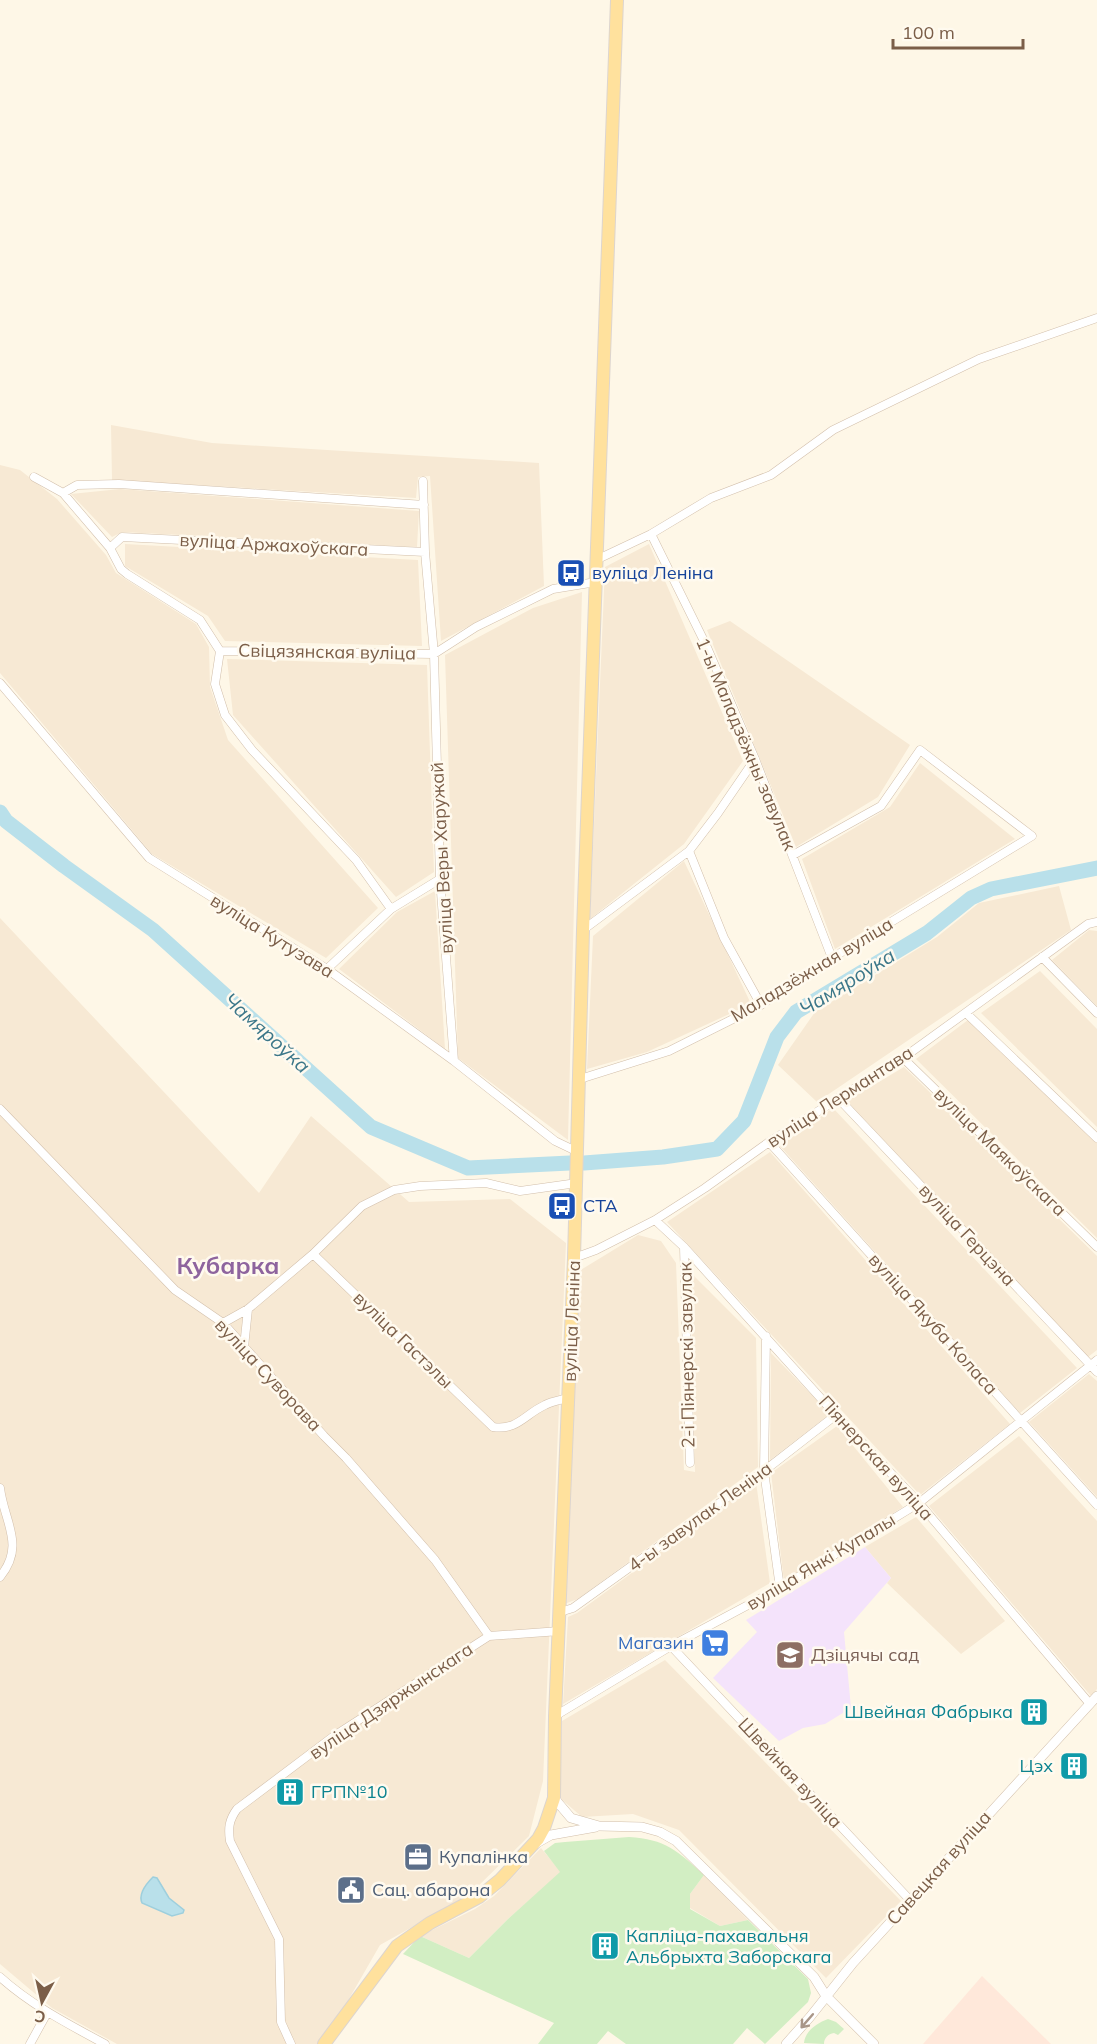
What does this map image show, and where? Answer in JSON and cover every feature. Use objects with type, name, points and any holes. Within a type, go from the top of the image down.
[{"type":"main road","name":"вуліца Леніна","points":[[324,2044],[397,1946],[430,1923],[479,1897],[500,1880],[530,1848],[544,1828],[554,1798],[555,1716],[577,1183],[583,930],[617,0]]},
{"type":"street","points":[[598,559],[651,534],[711,498],[771,475],[833,430],[864,414],[979,359],[1097,318]]},
{"type":"street","points":[[34,477],[63,493],[110,548],[127,574],[200,620],[220,651],[215,684],[225,715],[252,750],[356,860],[391,909]]},
{"type":"street","name":"вуліца Веры Харужай","points":[[423,482],[434,654],[440,879],[453,1061]]},
{"type":"street","points":[[63,493],[77,485],[118,484],[424,505]]},
{"type":"street","name":"1-ы Маладзёжны завулак","points":[[651,534],[706,645],[755,759],[832,958]]},
{"type":"street","name":"вуліца Аржахоўскага","points":[[110,548],[122,537],[426,552]]},
{"type":"street","points":[[434,654],[476,627],[553,590],[596,582]]},
{"type":"street","name":"Свіцязянская вуліца","points":[[220,651],[434,654]]},
{"type":"street","name":"вуліца Кутузава","points":[[0,683],[149,858],[327,969],[453,1061],[555,1141],[578,1152]]},
{"type":"street","name":"Маладзёжная вуліца","points":[[580,1079],[669,1051],[761,1005],[832,958],[1032,836],[920,750],[881,806],[793,855]]},
{"type":"street","points":[[583,930],[689,851],[755,759]]},
{"type":"street","points":[[689,851],[724,938],[761,1005]]},
{"type":"street","points":[[327,969],[391,909],[440,879]]},
{"type":"street","name":"вуліца Лермантава","points":[[574,1258],[596,1250],[655,1220],[705,1188],[769,1142],[903,1058],[1088,924],[1097,922]]},
{"type":"street","points":[[1042,957],[1097,1013]]},
{"type":"street","points":[[966,1013],[1097,1138]]},
{"type":"street","name":"вуліца Маякоўскага","points":[[903,1058],[1097,1247]]},
{"type":"street","name":"вуліца Герцэна","points":[[838,1098],[1093,1362],[1097,1372]]},
{"type":"street","name":"вуліца Суворава","points":[[0,1109],[175,1290],[223,1323],[435,1560],[489,1636]]},
{"type":"street","name":"вуліца Якуба Коласа","points":[[769,1142],[1097,1505]]},
{"type":"street","points":[[223,1323],[248,1310],[313,1254],[363,1206],[394,1190],[486,1183],[520,1191],[577,1183]]},
{"type":"street","name":"Піянерская вуліца","points":[[655,1220],[684,1247],[919,1503],[1090,1704]]},
{"type":"street","name":"2-і Піянерскі завулак","points":[[684,1247],[690,1462]]},
{"type":"street","name":"вуліца Гастэлы","points":[[313,1254],[493,1427],[503,1429],[513,1426],[545,1405],[568,1398]]},
{"type":"street","points":[[244,1347],[248,1310]]},
{"type":"street","points":[[766,1336],[764,1471],[780,1588]]},
{"type":"street","name":"вуліца Янкі Купалы","points":[[555,1716],[671,1646],[780,1588],[919,1503],[1093,1362]]},
{"type":"street","name":"4-ы завулак Леніна","points":[[560,1612],[573,1608],[764,1471],[836,1415]]},
{"type":"street","points":[[0,1491],[9,1518],[13,1553],[8,1567],[0,1577]]},
{"type":"street","name":"вуліца Дзяржынскага","points":[[291,2044],[282,2022],[279,1940],[230,1841],[228,1830],[230,1818],[237,1809],[334,1736],[489,1636],[560,1631]]},
{"type":"street","name":"Швейная вуліца","points":[[671,1646],[909,1899]]},
{"type":"street","name":"Савецкая вуліца","points":[[786,2044],[853,1962],[909,1899],[1097,1696]]},
{"type":"street","points":[[554,1798],[571,1818],[598,1826]]},
{"type":"street","points":[[530,1848],[550,1835],[598,1826],[642,1827],[660,1832],[676,1841],[814,1977],[826,1996],[874,2044]]},
{"type":"street","points":[[0,1977],[47,2013],[105,2044]]},
{"type":"street","points":[[30,2044],[47,2013]]},
{"type":"shaded area","points":[[111,425],[212,443],[539,463],[544,586],[441,641],[430,476],[418,477],[416,498],[112,480]]},
{"type":"shaded area","points":[[0,465],[20,470],[57,499],[106,555],[116,573],[196,624],[209,647],[210,687],[228,740],[378,908],[326,958],[152,854],[0,673]]},
{"type":"shaded area","points":[[120,489],[419,511],[417,547],[122,532],[112,537],[71,494]]},
{"type":"shaded area","points":[[125,544],[418,560],[422,646],[225,641],[208,616],[125,566]]},
{"type":"shaded area","points":[[649,544],[743,761],[684,844],[590,919],[605,567]]},
{"type":"shaded area","points":[[582,592],[568,1140],[458,1058],[445,655],[533,608]]},
{"type":"shaded area","points":[[730,621],[910,745],[878,797],[796,847],[707,630]]},
{"type":"shaded area","points":[[227,659],[427,665],[434,872],[396,897],[233,715]]},
{"type":"shaded area","points":[[920,763],[1015,839],[835,949],[802,859],[890,807]]},
{"type":"shaded area","points":[[684,861],[751,1004],[647,1052],[587,1069],[593,936]]},
{"type":"shaded area","points":[[1059,886],[1071,930],[817,1102],[778,1065],[815,1012],[937,937],[979,903]]},
{"type":"shaded area","points":[[435,891],[445,1049],[339,969],[397,912]]},
{"type":"shaded area","points":[[0,918],[259,1193],[311,1116],[409,1202],[510,1199],[566,1243],[543,1781],[529,1836],[468,1896],[380,1945],[323,2044],[117,2044],[52,2008],[0,1964]]},
{"type":"shaded area","points":[[1089,930],[1097,931],[1097,1006],[1052,960]]},
{"type":"shaded area","points":[[1040,971],[1097,1029],[1097,1127],[981,1013]]},
{"type":"shaded area","points":[[968,1020],[1097,1143],[1097,1238],[916,1059]]},
{"type":"shaded area","points":[[904,1067],[1097,1256],[1097,1350],[1088,1357],[847,1101]]},
{"type":"shaded area","points":[[833,1108],[1077,1368],[1020,1413],[780,1146]]},
{"type":"shaded area","points":[[770,1152],[1010,1424],[920,1495],[667,1222]]},
{"type":"shaded area","points":[[638,1235],[661,1241],[676,1263],[684,1470],[695,1472],[690,1272],[756,1338],[758,1467],[578,1599],[564,1604],[579,1271]]},
{"type":"shaded area","points":[[771,1353],[830,1414],[770,1460]]},
{"type":"shaded area","points":[[1089,1374],[1097,1381],[1097,1497],[1029,1422]]},
{"type":"shaded area","points":[[837,1426],[903,1507],[784,1581],[771,1473]]},
{"type":"shaded area","points":[[1019,1436],[1097,1521],[1097,1689],[1091,1696],[929,1506]]},
{"type":"shaded area","points":[[756,1482],[770,1583],[563,1704],[568,1617],[577,1613]]},
{"type":"shaded area","points":[[916,1517],[1005,1621],[961,1654],[887,1583],[891,1578],[865,1547]]},
{"type":"shaded area","name":"Дзіцячы сад","points":[[865,1547],[891,1578],[844,1632],[851,1708],[825,1724],[803,1728],[779,1741],[713,1678],[757,1632],[746,1620]]},
{"type":"shaded area","points":[[665,1660],[901,1901],[826,1978],[679,1830],[633,1814],[582,1817],[559,1797],[562,1721]]},
{"type":"shaded area","points":[[541,1848],[561,1872],[508,1919],[469,1958],[420,1936],[475,1909],[494,1896]]},
{"type":"shaded area","points":[[704,1875],[748,1920],[720,1926],[690,1908],[690,1894]]},
{"type":"shaded area","points":[[982,1976],[1051,2044],[923,2044]]},
{"type":"green space","points":[[629,1837],[652,1840],[670,1848],[704,1875],[690,1894],[690,1909],[720,1926],[748,1920],[808,1979],[811,1993],[808,2002],[765,2044],[747,2028],[733,2044],[626,2044],[608,2031],[597,2044],[538,2044],[554,2023],[403,1954],[420,1936],[469,1958],[560,1872],[544,1851],[555,1843]]},
{"type":"green space","points":[[828,2019],[844,2029],[838,2035],[834,2033],[828,2035],[824,2044],[804,2043],[812,2028]]},
{"type":"water","points":[[153,1877],[157,1878],[169,1898],[184,1910],[183,1913],[172,1916],[142,1903],[142,1893]]},
{"type":"waterway","name":"Чамяроўка","points":[[0,812],[6,821],[64,866],[153,930],[371,1127],[468,1168],[570,1163]]},
{"type":"waterway","name":"Чамяроўка","points":[[584,1163],[663,1157],[717,1149],[744,1121],[777,1037],[796,1012],[927,933],[971,898],[991,889],[1097,868]]},
{"type":"place","name":"вуліца Леніна","points":[[571,573]]},
{"type":"place","name":"СТА","points":[[562,1206]]},
{"type":"place","name":"Магазин","points":[[715,1643]]},
{"type":"place","name":"Дзіцячы сад","points":[[790,1655]]},
{"type":"place","name":"Швейная Фабрыка","points":[[1034,1712]]},
{"type":"place","name":"Цэх","points":[[1074,1766]]},
{"type":"place","name":"ГРП№10","points":[[290,1792]]},
{"type":"place","name":"Купалінка","points":[[418,1857]]},
{"type":"place","name":"Сац. абарона","points":[[351,1890]]},
{"type":"place","name":"Капліца-пахавальня Альбрыхта Заборскага","points":[[605,1946]]},
{"type":"district","name":"Кубарка","points":[[228,1266]]}]
